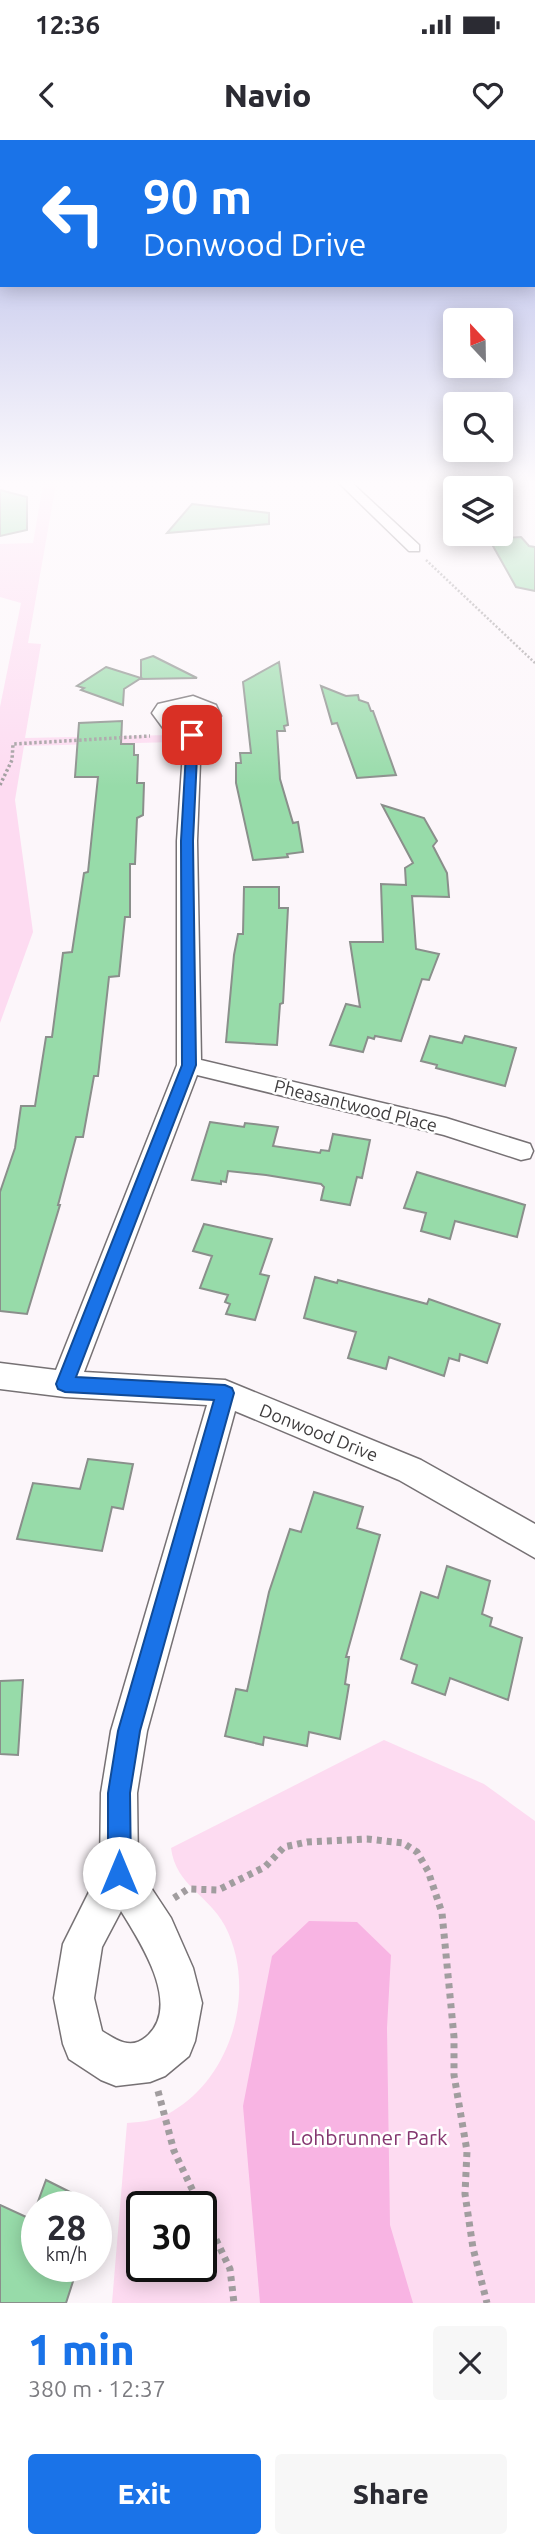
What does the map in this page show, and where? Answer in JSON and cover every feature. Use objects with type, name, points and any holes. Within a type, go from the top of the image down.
[{"type":"street","points":[[65,1384],[189,1065],[187,841],[192,735]]},
{"type":"street","name":"Pheasantwood Place","points":[[189,1065],[446,1127],[522,1151]]},
{"type":"street","name":"Donwood Drive","points":[[0,1376],[65,1384],[225,1393],[410,1469],[535,1542]]},
{"type":"street","points":[[119,1873],[146,1914],[173,1968],[182,2003],[174,2041],[150,2061],[116,2065],[84,2044],[74,1998],[83,1944],[119,1873],[119,1793],[129,1731],[225,1393]]},
{"type":"path","points":[[453,585],[535,663]]},
{"type":"path","points":[[0,785],[12,760],[13,744],[192,735]]},
{"type":"path","points":[[146,1914],[188,1889],[218,1890],[239,1881],[265,1867],[284,1847],[307,1842],[367,1839],[403,1843],[417,1852],[428,1871],[442,1913],[454,2037],[454,2075],[467,2151],[465,2194],[473,2248],[487,2303]]},
{"type":"path","points":[[150,2061],[174,2151],[230,2269],[234,2303]]},
{"type":"green space","points":[[0,585],[38,585],[28,643],[41,644],[25,738],[171,735],[174,742],[24,746],[15,800],[33,932],[0,1023],[0,707],[21,603],[0,597]]},
{"type":"green space","name":"Lohbrunner Park","points":[[384,1740],[484,1784],[535,1821],[535,2303],[112,2303],[127,2123],[162,2117],[194,2095],[211,2076],[224,2053],[234,2028],[238,2002],[239,1976],[234,1950],[225,1926],[186,1881],[174,1861],[171,1848]]},
{"type":"shaded area","points":[[309,1921],[357,1922],[391,1955],[387,2028],[390,2225],[413,2303],[260,2303],[243,2106],[272,1956]]},
{"type":"building","points":[[515,585],[535,585],[535,591],[516,587]]},
{"type":"building","points":[[153,656],[197,678],[141,679],[141,660]]},
{"type":"building","points":[[279,662],[288,725],[284,726],[285,731],[277,731],[280,779],[293,823],[298,822],[303,852],[287,854],[288,857],[253,860],[236,783],[236,763],[241,763],[240,753],[251,753],[243,682]]},
{"type":"building","points":[[106,667],[141,678],[124,689],[123,705],[81,690],[84,688],[77,686]]},
{"type":"building","points":[[321,686],[346,696],[358,695],[359,700],[368,703],[396,775],[357,778],[337,723],[332,724]]},
{"type":"building","points":[[122,721],[121,744],[134,744],[134,755],[138,755],[137,783],[144,783],[143,815],[137,818],[135,864],[130,864],[130,917],[125,917],[119,976],[109,977],[98,1076],[94,1076],[83,1137],[76,1137],[60,1205],[27,1314],[0,1311],[0,1192],[15,1148],[21,1106],[35,1106],[46,1037],[52,1037],[63,953],[72,952],[84,873],[88,872],[98,777],[75,777],[79,723]]},
{"type":"building","points":[[382,805],[424,818],[437,841],[433,846],[447,873],[449,897],[412,896],[416,949],[439,954],[429,980],[422,979],[401,1041],[368,1037],[363,1052],[330,1045],[346,1004],[360,1007],[350,942],[383,942],[381,884],[406,885],[405,868],[413,863]]},
{"type":"building","points":[[244,887],[279,887],[279,908],[288,908],[283,1003],[280,1004],[277,1045],[226,1042],[234,955],[238,934],[243,934]]},
{"type":"building","points":[[430,1036],[462,1043],[465,1036],[516,1048],[505,1086],[436,1068],[437,1065],[421,1061]]},
{"type":"building","points":[[210,1122],[244,1127],[245,1123],[278,1127],[273,1146],[320,1153],[321,1150],[329,1151],[333,1134],[370,1140],[362,1178],[357,1177],[350,1205],[321,1200],[324,1187],[321,1184],[266,1175],[228,1171],[226,1182],[221,1181],[221,1184],[192,1180]]},
{"type":"building","points":[[417,1172],[525,1205],[517,1237],[455,1221],[450,1239],[421,1231],[426,1213],[404,1208]]},
{"type":"building","points":[[204,1224],[272,1239],[260,1274],[269,1276],[255,1320],[226,1314],[230,1304],[225,1302],[228,1295],[200,1288],[212,1256],[193,1251]]},
{"type":"building","points":[[315,1277],[337,1283],[338,1280],[427,1304],[429,1299],[500,1324],[487,1363],[460,1354],[459,1361],[449,1358],[444,1376],[389,1357],[386,1369],[348,1358],[356,1332],[304,1318]]},
{"type":"building","points":[[88,1459],[133,1464],[123,1509],[112,1507],[102,1551],[17,1539],[33,1483],[80,1489]]},
{"type":"building","points":[[314,1492],[363,1507],[357,1528],[380,1535],[346,1657],[349,1657],[345,1684],[349,1685],[340,1739],[309,1732],[307,1746],[264,1737],[263,1745],[225,1736],[236,1689],[247,1691],[269,1592],[290,1529],[301,1532]]},
{"type":"building","points":[[447,1566],[490,1581],[482,1614],[492,1618],[490,1626],[522,1638],[508,1700],[450,1678],[445,1695],[412,1683],[417,1665],[401,1659],[421,1592],[438,1598]]},
{"type":"building","points":[[23,1680],[18,1755],[0,1754],[0,1681]]},
{"type":"building","points":[[46,2180],[68,2191],[42,2191]]},
{"type":"building","points":[[0,2205],[21,2215],[21,2282],[73,2282],[66,2303],[0,2303]]},
{"type":"route","points":[[119,1873],[119,1793],[129,1731],[225,1393],[65,1384],[189,1065],[187,841],[192,735]]}]
